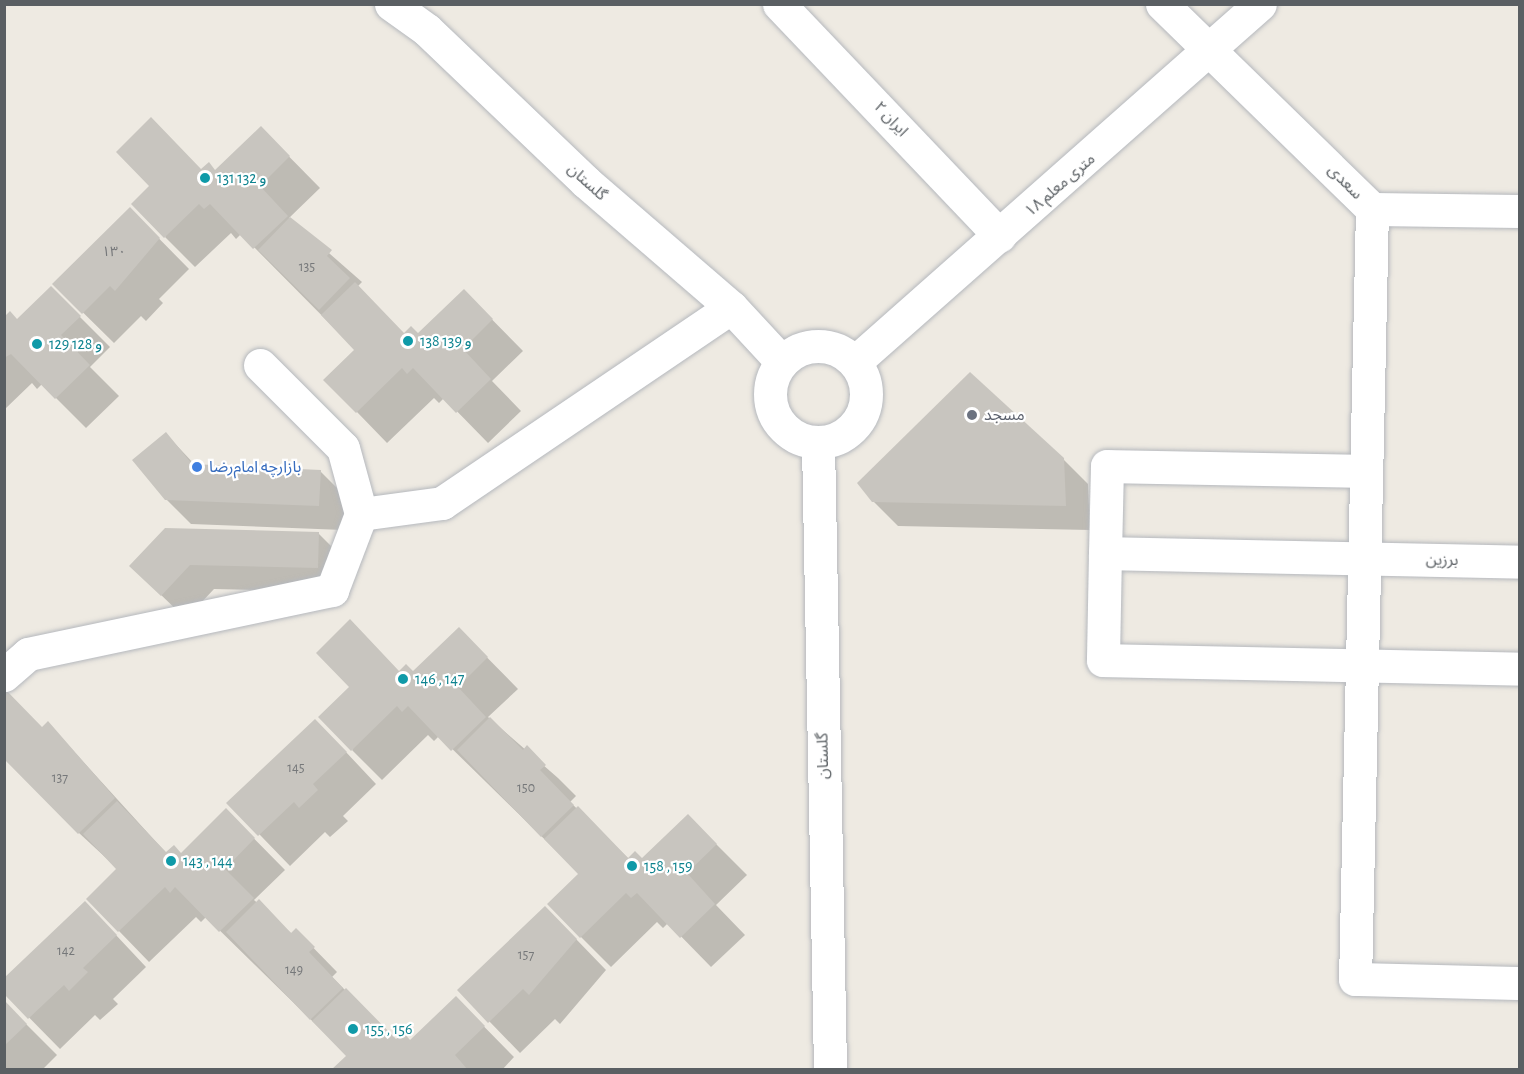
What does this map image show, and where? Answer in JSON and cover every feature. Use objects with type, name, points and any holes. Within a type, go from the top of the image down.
[{"type":"street","name":"گلستان","points":[[391,4],[427,30],[586,182],[731,307],[781,361]]},
{"type":"street","name":"ایران ۲","points":[[779,4],[1000,236]]},
{"type":"street","name":"سعدی","points":[[1162,4],[1372,209],[1520,211]]},
{"type":"street","name":"۱۸ متری معلم","points":[[856,361],[1213,52],[1260,4]]},
{"type":"street","points":[[1372,209],[1355,979],[1520,982]]},
{"type":"street","points":[[361,514],[442,503],[731,307]]},
{"type":"street","points":[[805,346],[833,346],[856,361],[867,387],[864,415],[845,436],[818,443],[791,436],[773,414],[769,387],[781,361],[805,346]]},
{"type":"street","points":[[4,675],[28,654],[332,590],[361,514],[343,448],[260,365]]},
{"type":"street","name":"گلستان","points":[[818,443],[830,1070]]},
{"type":"street","points":[[1366,471],[1107,466],[1102,660],[1520,669]]},
{"type":"street","name":"برزین","points":[[1105,553],[1520,562]]},
{"type":"building","name":"131 و 132","points":[[151,117],[201,169],[209,162],[215,170],[261,126],[290,156],[260,186],[288,216],[253,249],[210,204],[204,209],[199,204],[164,238],[131,204],[149,186],[116,152]]},
{"type":"building","points":[[130,207],[160,238],[115,291],[110,286],[82,314],[52,284]]},
{"type":"building","points":[[290,217],[332,250],[327,256],[350,278],[319,310],[258,250]]},
{"type":"building","name":"138 و 139","points":[[355,282],[404,333],[411,326],[418,333],[464,289],[493,319],[463,349],[491,379],[456,413],[413,368],[407,374],[402,368],[356,413],[323,380],[354,350],[321,315]]},
{"type":"building","name":"129 و 128","points":[[51,286],[81,316],[61,335],[90,365],[55,399],[11,354],[4,358],[4,317],[10,311],[17,319]]},
{"type":"building","name":"مسجد","points":[[970,372],[1064,458],[1066,506],[872,502],[857,483]]},
{"type":"building","name":"بازارچه امام‌رضا","points":[[166,432],[192,464],[321,470],[319,506],[165,500],[132,460]]},
{"type":"building","points":[[165,528],[319,532],[318,568],[190,565],[161,596],[129,566]]},
{"type":"building","name":"146 , 147","points":[[350,619],[399,671],[406,664],[413,671],[459,627],[488,657],[458,687],[486,717],[451,751],[408,706],[402,712],[397,706],[351,751],[318,717],[349,687],[316,653]]},
{"type":"building","points":[[4,688],[42,727],[48,721],[115,798],[78,834],[4,759]]},
{"type":"building","points":[[490,717],[523,750],[527,745],[546,765],[540,770],[574,805],[541,837],[457,750]]},
{"type":"building","points":[[315,719],[347,752],[313,784],[318,790],[299,808],[294,802],[258,836],[226,803]]},
{"type":"building","name":"143 , 144","points":[[117,801],[166,852],[174,845],[181,853],[226,808],[255,838],[225,869],[254,898],[219,932],[175,887],[170,893],[165,887],[118,932],[86,899],[116,869],[83,834]]},
{"type":"building","name":"158 , 159","points":[[578,806],[628,858],[635,851],[642,858],[688,814],[717,844],[687,873],[715,904],[680,938],[637,893],[631,898],[626,893],[580,938],[547,904],[578,874],[544,839]]},
{"type":"building","points":[[259,899],[291,933],[296,928],[315,947],[309,952],[343,988],[310,1020],[226,932]]},
{"type":"building","points":[[85,901],[117,935],[83,968],[88,972],[69,991],[64,985],[28,1019],[4,994],[4,978]]},
{"type":"building","points":[[545,906],[577,939],[529,995],[523,989],[488,1023],[457,990]]},
{"type":"building","name":"155 , 156","points":[[346,988],[396,1039],[403,1032],[410,1040],[456,996],[485,1026],[455,1055],[468,1070],[331,1070],[346,1056],[312,1021]]},
{"type":"building","points":[[4,1000],[27,1024],[4,1046]]},
{"type":"place","name":"131 و 132","points":[[205,178]]},
{"type":"place","name":"138 و 139","points":[[408,341]]},
{"type":"place","name":"129 و 128","points":[[37,344]]},
{"type":"place","name":"مسجد","points":[[972,415]]},
{"type":"place","name":"بازارچه امام‌رضا","points":[[197,467]]},
{"type":"place","name":"146 , 147","points":[[403,679]]},
{"type":"place","name":"143 , 144","points":[[171,861]]},
{"type":"place","name":"158 , 159","points":[[632,866]]},
{"type":"place","name":"155 , 156","points":[[353,1029]]}]
